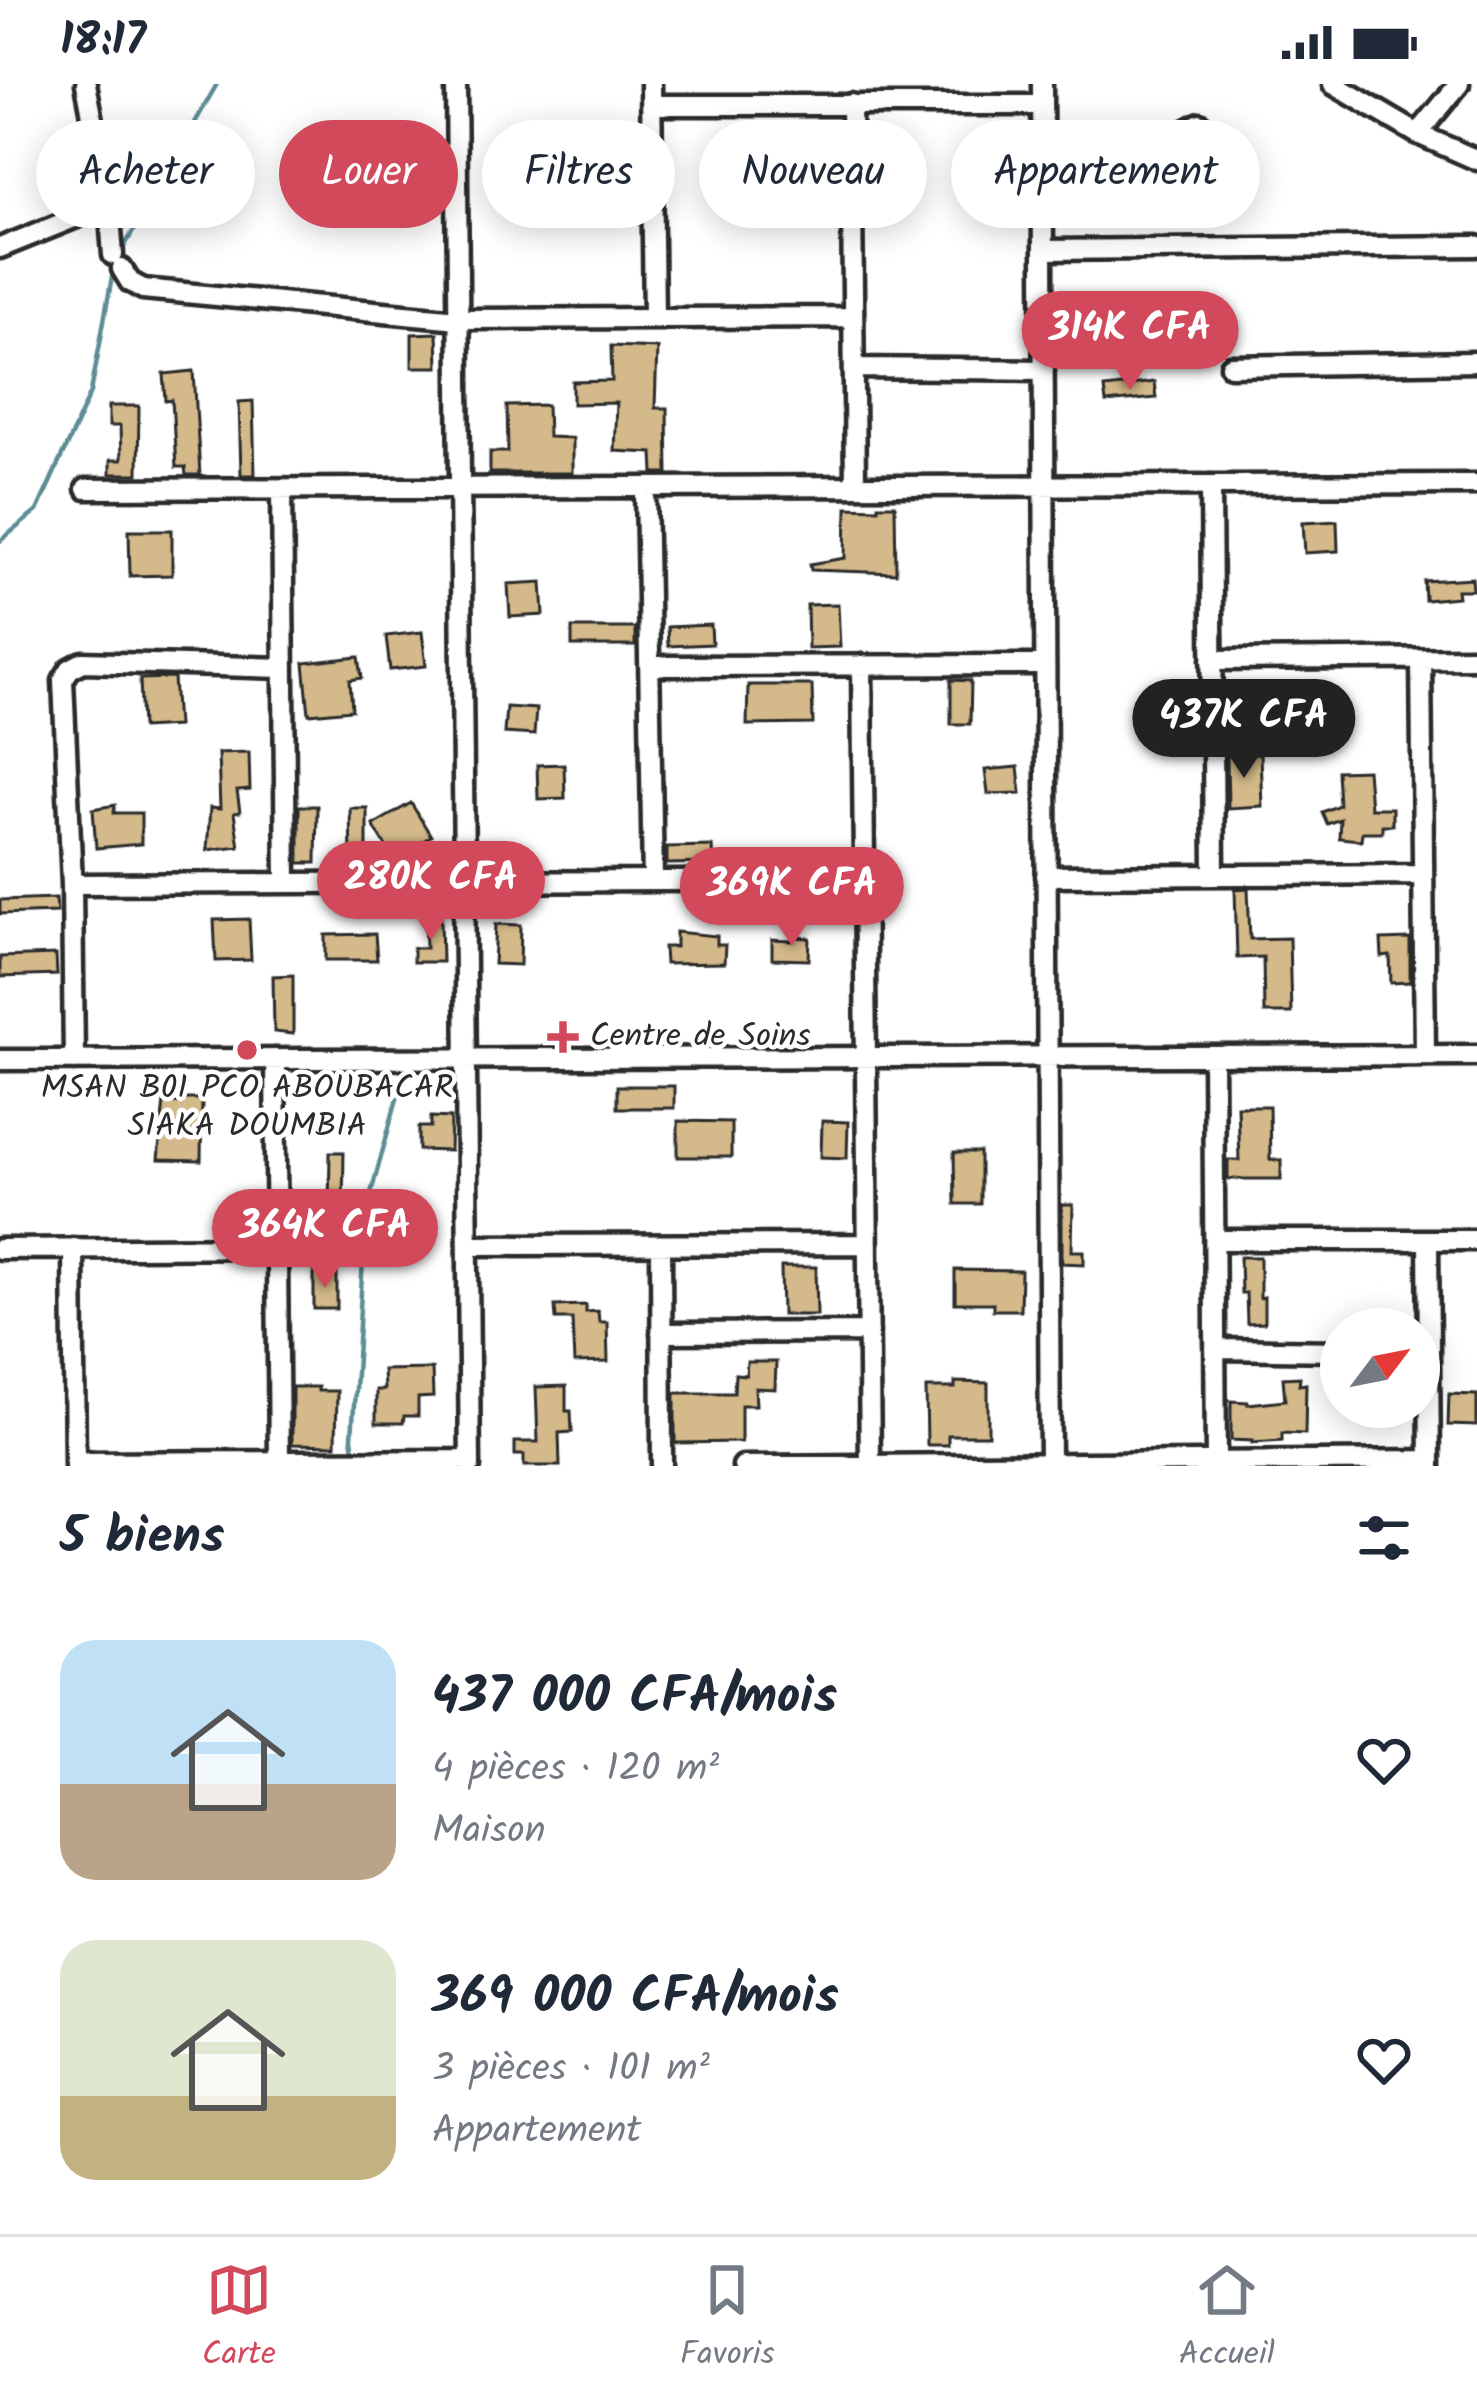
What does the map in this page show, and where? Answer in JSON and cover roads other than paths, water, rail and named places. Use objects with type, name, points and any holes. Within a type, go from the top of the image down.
[{"type":"street","points":[[86,84],[93,120]]},
{"type":"street","points":[[73,1248],[75,1464],[470,1463],[456,84]]},
{"type":"street","points":[[1333,84],[1418,134],[1477,160]]},
{"type":"street","points":[[1418,134],[1459,84]]},
{"type":"street","points":[[654,317],[652,94],[851,104],[1042,94]]},
{"type":"street","points":[[851,104],[855,486]]},
{"type":"street","points":[[0,248],[50,228]]},
{"type":"street","points":[[112,228],[117,262],[130,281],[143,289],[458,319],[854,317]]},
{"type":"street","points":[[1042,228],[1049,1465]]},
{"type":"street","points":[[1042,250],[1477,246]]},
{"type":"street","points":[[1231,366],[1477,362]]},
{"type":"street","points":[[854,368],[1043,370]]},
{"type":"street","points":[[86,489],[1477,484]]},
{"type":"street","points":[[1211,485],[1214,875]]},
{"type":"street","points":[[646,487],[652,881]]},
{"type":"street","points":[[282,489],[286,883]]},
{"type":"street","points":[[1212,660],[1477,658]]},
{"type":"street","points":[[1421,659],[1425,1055]]},
{"type":"street","points":[[74,1060],[63,680],[83,662],[284,668]]},
{"type":"street","points":[[650,666],[1045,664]]},
{"type":"street","points":[[862,665],[870,1465]]},
{"type":"street","points":[[1046,876],[1424,874]]},
{"type":"street","points":[[72,884],[865,880]]},
{"type":"street","points":[[0,1060],[1477,1055]]},
{"type":"street","points":[[1213,1056],[1216,1462]]},
{"type":"street","points":[[275,1059],[279,1461]]},
{"type":"street","points":[[1215,1240],[1477,1240]]},
{"type":"street","points":[[1426,1308],[1428,1240]]},
{"type":"street","points":[[468,1246],[868,1244]]},
{"type":"street","points":[[661,1245],[662,1466]]},
{"type":"street","points":[[0,1249],[277,1247]]},
{"type":"street","points":[[661,1333],[869,1332]]},
{"type":"street","points":[[1215,1349],[1320,1352]]},
{"type":"street","points":[[743,1466],[1430,1463],[1428,1428]]},
{"type":"waterway","points":[[119,256],[217,84]]},
{"type":"waterway","points":[[0,541],[37,511],[91,392],[114,266]]},
{"type":"waterway","points":[[355,1455],[352,1438],[366,1211],[400,1088]]},
{"type":"place","name":"Centre de Soins","points":[[563,1037]]},
{"type":"place","name":"MSAN B01 PCO ABOUBACAR SIAKA DOUMBIA","points":[[247,1050]]}]
